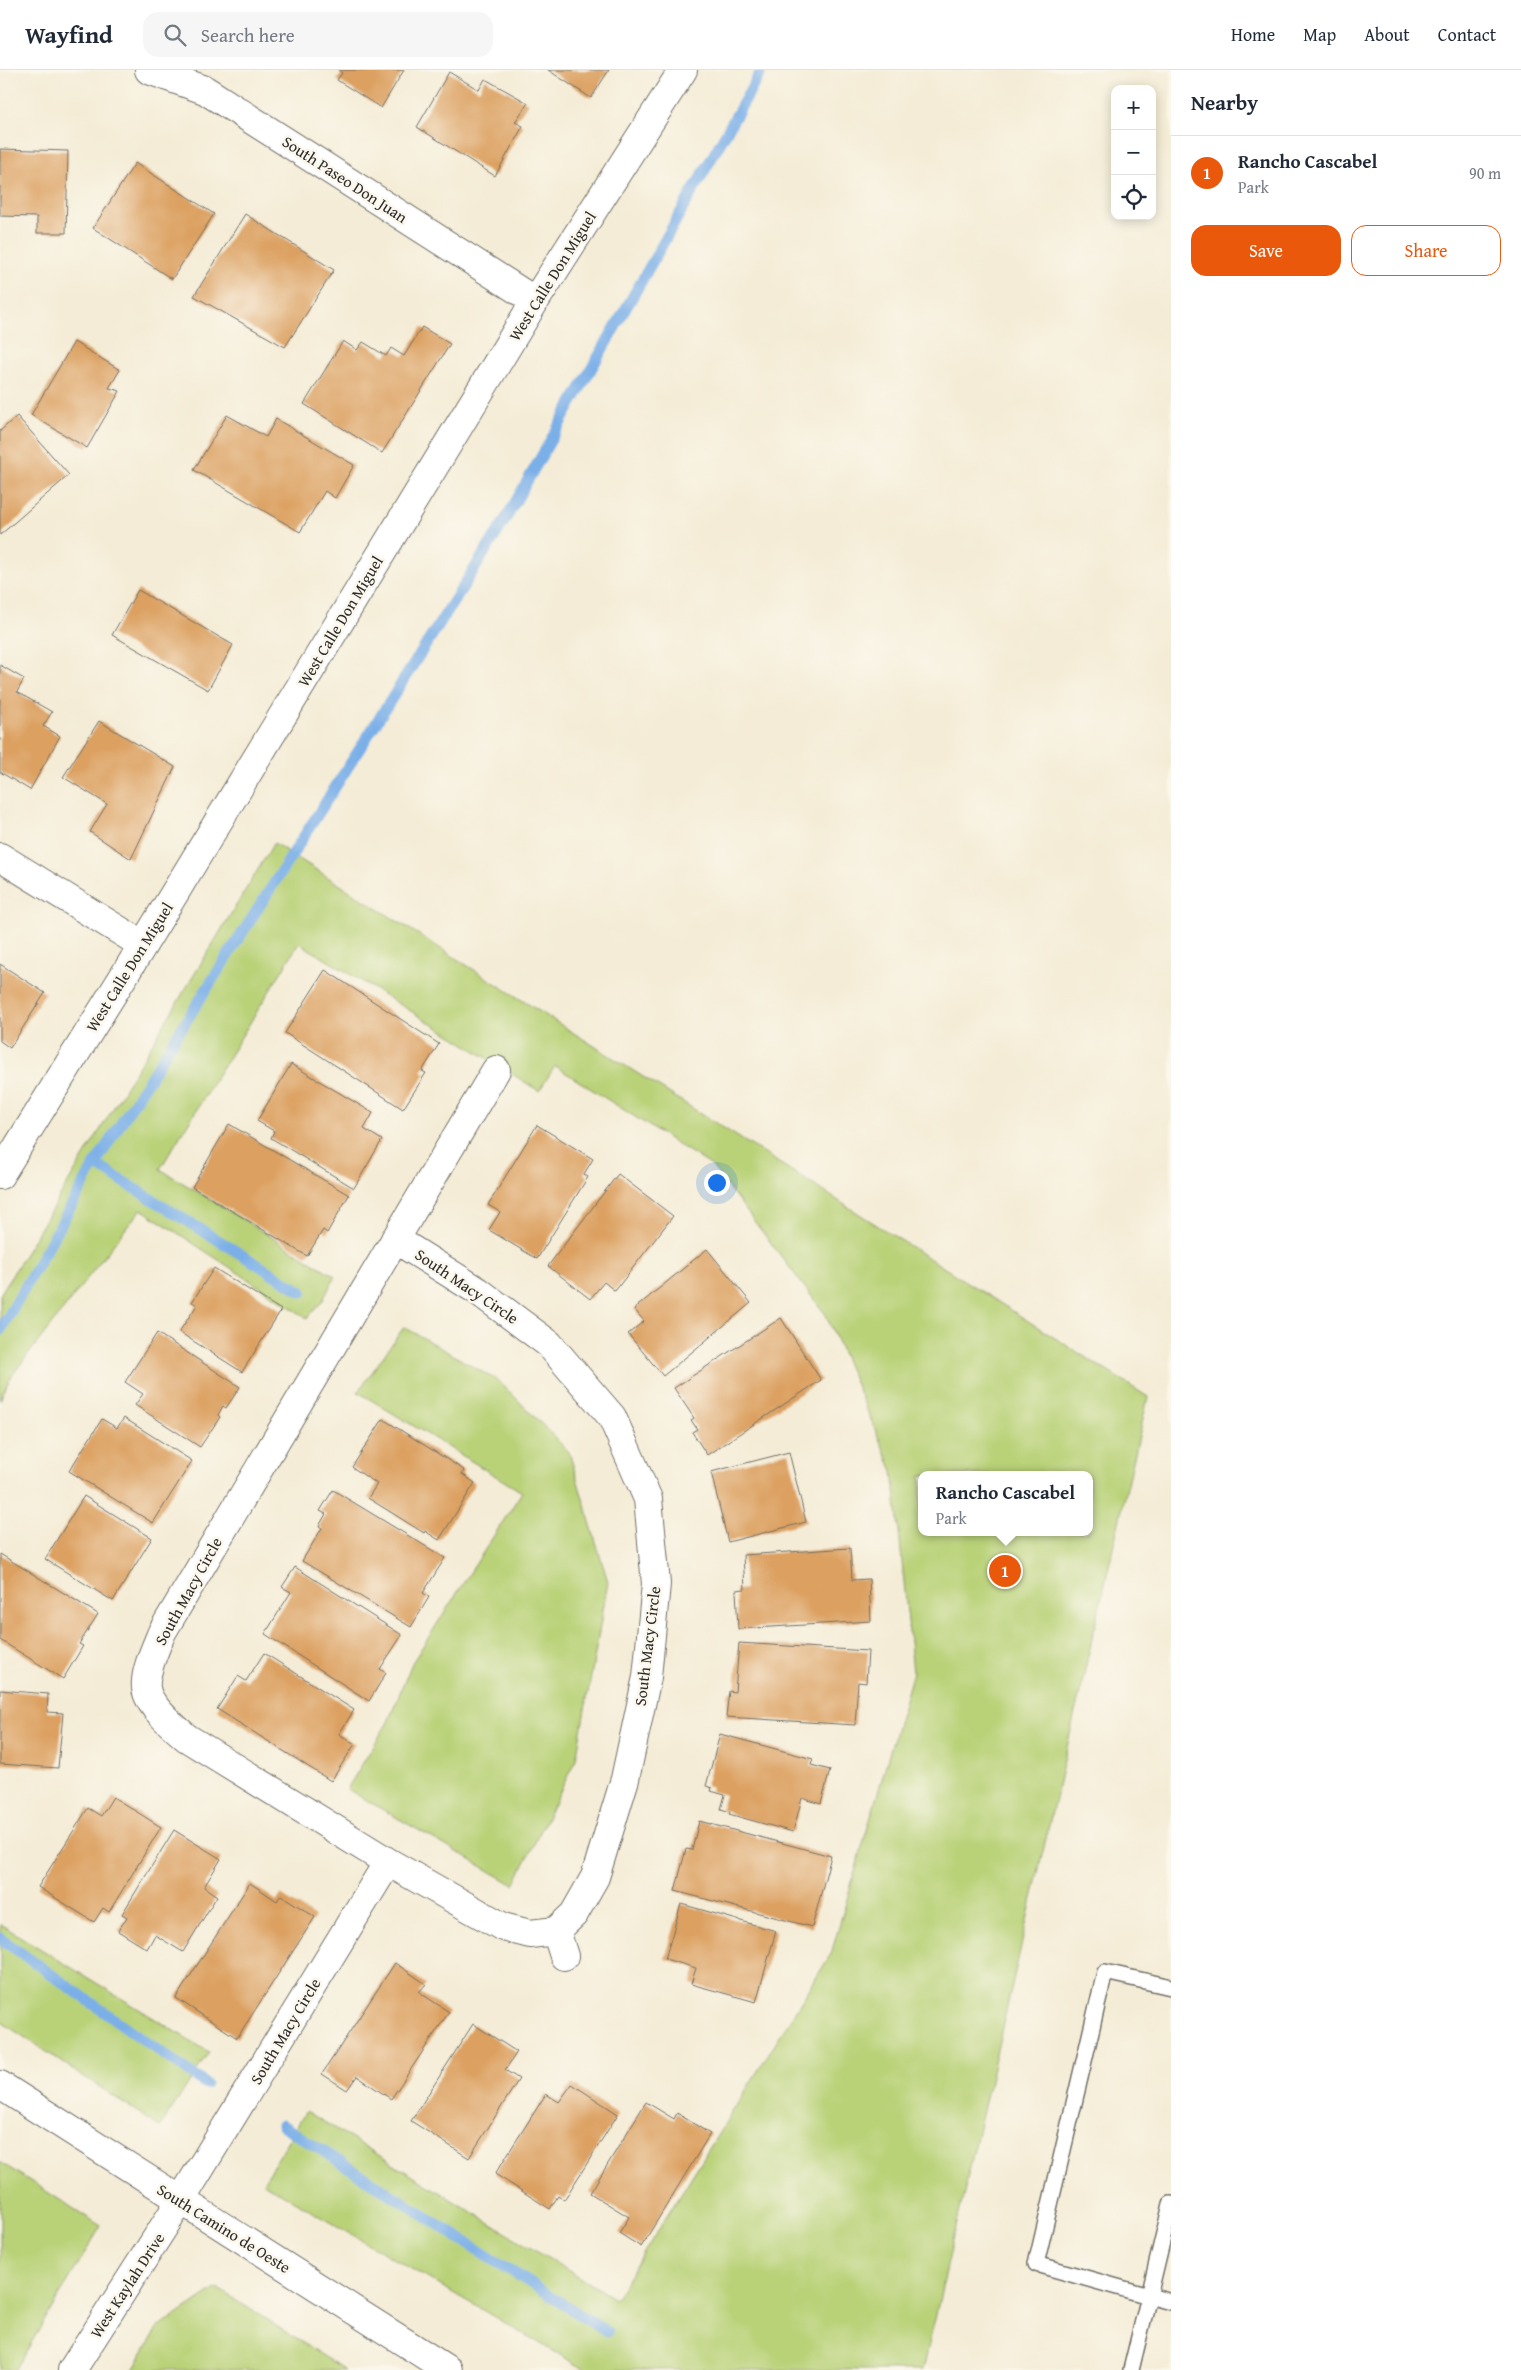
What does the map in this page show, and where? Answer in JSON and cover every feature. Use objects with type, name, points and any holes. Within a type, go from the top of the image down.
[{"type":"street","name":"South Paseo Don Juan","points":[[149,70],[205,90],[535,301]]},
{"type":"street","name":"West Calle Don Miguel","points":[[0,1175],[143,945],[535,301],[683,70]]},
{"type":"street","points":[[0,857],[143,945]]},
{"type":"street","name":"South Macy Circle","points":[[395,1239],[478,1291],[550,1344],[612,1417],[648,1499],[656,1584],[647,1677],[625,1779],[595,1877],[574,1914],[556,1930],[530,1934],[503,1927],[388,1862],[187,1738],[161,1715],[146,1688],[151,1659],[162,1632],[395,1239],[496,1070]]},
{"type":"street","name":"South Macy Circle","points":[[181,2200],[388,1862]]},
{"type":"street","points":[[556,1930],[564,1956]]},
{"type":"street","name":"South Camino de Oeste","points":[[0,2085],[448,2370]]},
{"type":"street","name":"West Kaylah Drive","points":[[72,2370],[181,2200]]},
{"type":"lane","points":[[1171,1987],[1104,1972],[1036,2264],[1171,2302]]},
{"type":"lane","points":[[1131,2370],[1171,2204]]},
{"type":"green space","points":[[274,843],[1148,1397],[923,2370],[586,2370],[263,2183],[306,2111],[615,2299],[831,1954],[913,1672],[893,1471],[826,1315],[712,1166],[555,1066],[539,1091],[299,943],[160,1169],[335,1276],[322,1302],[307,1318],[141,1209],[10,1378],[0,1400],[0,1295]]},
{"type":"green space","points":[[404,1327],[500,1382],[569,1452],[608,1582],[576,1759],[514,1885],[347,1789],[388,1722],[412,1663],[522,1492],[358,1392]]},
{"type":"green space","points":[[0,1924],[209,2052],[160,2127],[0,2021]]},
{"type":"green space","points":[[0,2162],[101,2226],[15,2370],[0,2370]]},
{"type":"green space","points":[[217,2288],[345,2370],[133,2370],[158,2328]]},
{"type":"building","points":[[338,70],[404,70],[381,108],[337,80],[342,73]]},
{"type":"building","points":[[548,70],[609,70],[591,98]]},
{"type":"building","points":[[449,72],[479,90],[485,79],[528,103],[515,122],[523,126],[495,176],[417,127]]},
{"type":"building","points":[[0,149],[68,151],[66,233],[37,233],[37,217],[0,216]]},
{"type":"building","points":[[135,163],[214,214],[172,279],[93,228]]},
{"type":"building","points":[[245,214],[334,270],[285,347],[194,296]]},
{"type":"building","points":[[422,327],[450,344],[382,453],[304,404],[343,341],[357,350],[363,342],[386,356],[391,348],[404,356]]},
{"type":"building","points":[[74,342],[120,370],[109,388],[120,391],[87,448],[31,415]]},
{"type":"building","points":[[227,415],[266,437],[276,419],[354,465],[335,498],[325,491],[300,532],[194,470]]},
{"type":"building","points":[[17,416],[69,475],[0,535],[0,431]]},
{"type":"building","points":[[138,590],[233,645],[208,690],[112,635]]},
{"type":"building","points":[[0,665],[24,679],[17,692],[52,712],[43,726],[60,736],[30,790],[0,772]]},
{"type":"building","points":[[99,721],[175,767],[131,859],[90,832],[107,804],[63,777]]},
{"type":"building","points":[[0,964],[45,993],[10,1048],[0,1041]]},
{"type":"building","points":[[325,970],[439,1044],[422,1071],[426,1073],[403,1109],[285,1033]]},
{"type":"building","points":[[291,1064],[373,1113],[364,1129],[382,1140],[354,1188],[271,1138],[274,1131],[257,1121]]},
{"type":"building","points":[[229,1124],[349,1195],[327,1233],[323,1230],[307,1256],[192,1187]]},
{"type":"building","points":[[537,1125],[593,1159],[584,1174],[588,1177],[537,1259],[489,1230],[500,1212],[488,1205]]},
{"type":"building","points":[[618,1174],[673,1216],[615,1291],[604,1282],[590,1299],[548,1266]]},
{"type":"building","points":[[707,1249],[751,1303],[663,1376],[628,1334],[644,1321],[634,1309]]},
{"type":"building","points":[[214,1268],[281,1310],[242,1372],[179,1332],[197,1305],[192,1302]]},
{"type":"building","points":[[781,1318],[821,1380],[707,1455],[692,1432],[697,1429],[691,1420],[694,1418],[674,1388]]},
{"type":"building","points":[[157,1333],[240,1387],[226,1408],[223,1406],[218,1415],[220,1417],[200,1447],[135,1405],[143,1394],[125,1382]]},
{"type":"building","points":[[124,1418],[192,1461],[153,1523],[69,1471],[102,1419],[117,1428]]},
{"type":"building","points":[[383,1419],[464,1470],[462,1474],[475,1483],[439,1540],[425,1531],[424,1533],[368,1498],[377,1484],[352,1467]]},
{"type":"building","points":[[789,1452],[806,1522],[728,1542],[711,1472]]},
{"type":"building","points":[[333,1490],[445,1558],[423,1593],[429,1597],[411,1627],[302,1561],[322,1528],[319,1526],[326,1514],[320,1511]]},
{"type":"building","points":[[84,1496],[152,1538],[113,1601],[45,1559]]},
{"type":"building","points":[[850,1548],[852,1580],[869,1579],[871,1621],[738,1629],[736,1590],[745,1589],[743,1555]]},
{"type":"building","points":[[0,1554],[98,1614],[79,1644],[83,1646],[63,1679],[0,1640]]},
{"type":"building","points":[[295,1567],[402,1635],[380,1669],[386,1673],[369,1701],[265,1634],[291,1592],[282,1587]]},
{"type":"building","points":[[739,1643],[868,1651],[866,1683],[858,1682],[855,1725],[726,1717],[729,1691],[735,1692]]},
{"type":"building","points":[[264,1653],[354,1710],[339,1734],[355,1744],[331,1781],[217,1709],[238,1676],[246,1681]]},
{"type":"building","points":[[0,1690],[48,1694],[47,1712],[63,1713],[58,1768],[0,1764]]},
{"type":"building","points":[[720,1734],[813,1759],[811,1765],[830,1770],[821,1804],[802,1798],[793,1832],[729,1814],[730,1812],[721,1809],[725,1795],[711,1791],[712,1788],[706,1786]]},
{"type":"building","points":[[113,1797],[161,1827],[109,1912],[103,1908],[94,1922],[38,1887],[88,1808],[101,1816]]},
{"type":"building","points":[[699,1821],[831,1856],[812,1927],[675,1891],[686,1849],[692,1850]]},
{"type":"building","points":[[174,1830],[221,1859],[204,1887],[217,1896],[183,1952],[155,1935],[147,1949],[118,1931],[127,1917],[122,1914]]},
{"type":"building","points":[[250,1883],[277,1901],[281,1895],[315,1917],[237,2038],[176,1998]]},
{"type":"building","points":[[681,1904],[776,1931],[756,2002],[691,1984],[696,1968],[665,1959]]},
{"type":"building","points":[[395,1963],[426,1984],[419,1992],[449,2012],[391,2099],[357,2076],[347,2090],[322,2074]]},
{"type":"building","points":[[473,2024],[517,2052],[505,2070],[519,2079],[469,2158],[411,2121]]},
{"type":"building","points":[[572,2084],[618,2114],[564,2200],[558,2196],[550,2209],[495,2174],[546,2094],[559,2102]]},
{"type":"building","points":[[646,2102],[674,2119],[677,2113],[710,2134],[641,2247],[619,2233],[629,2217],[590,2193]]},
{"type":"waterway","points":[[0,1331],[95,1164],[501,527],[762,70]]},
{"type":"waterway","points":[[95,1164],[302,1292]]},
{"type":"waterway","points":[[0,1938],[206,2084]]},
{"type":"waterway","points":[[282,2125],[607,2332]]},
{"type":"place","name":"Rancho Cascabel","points":[[1005,1571]]}]
